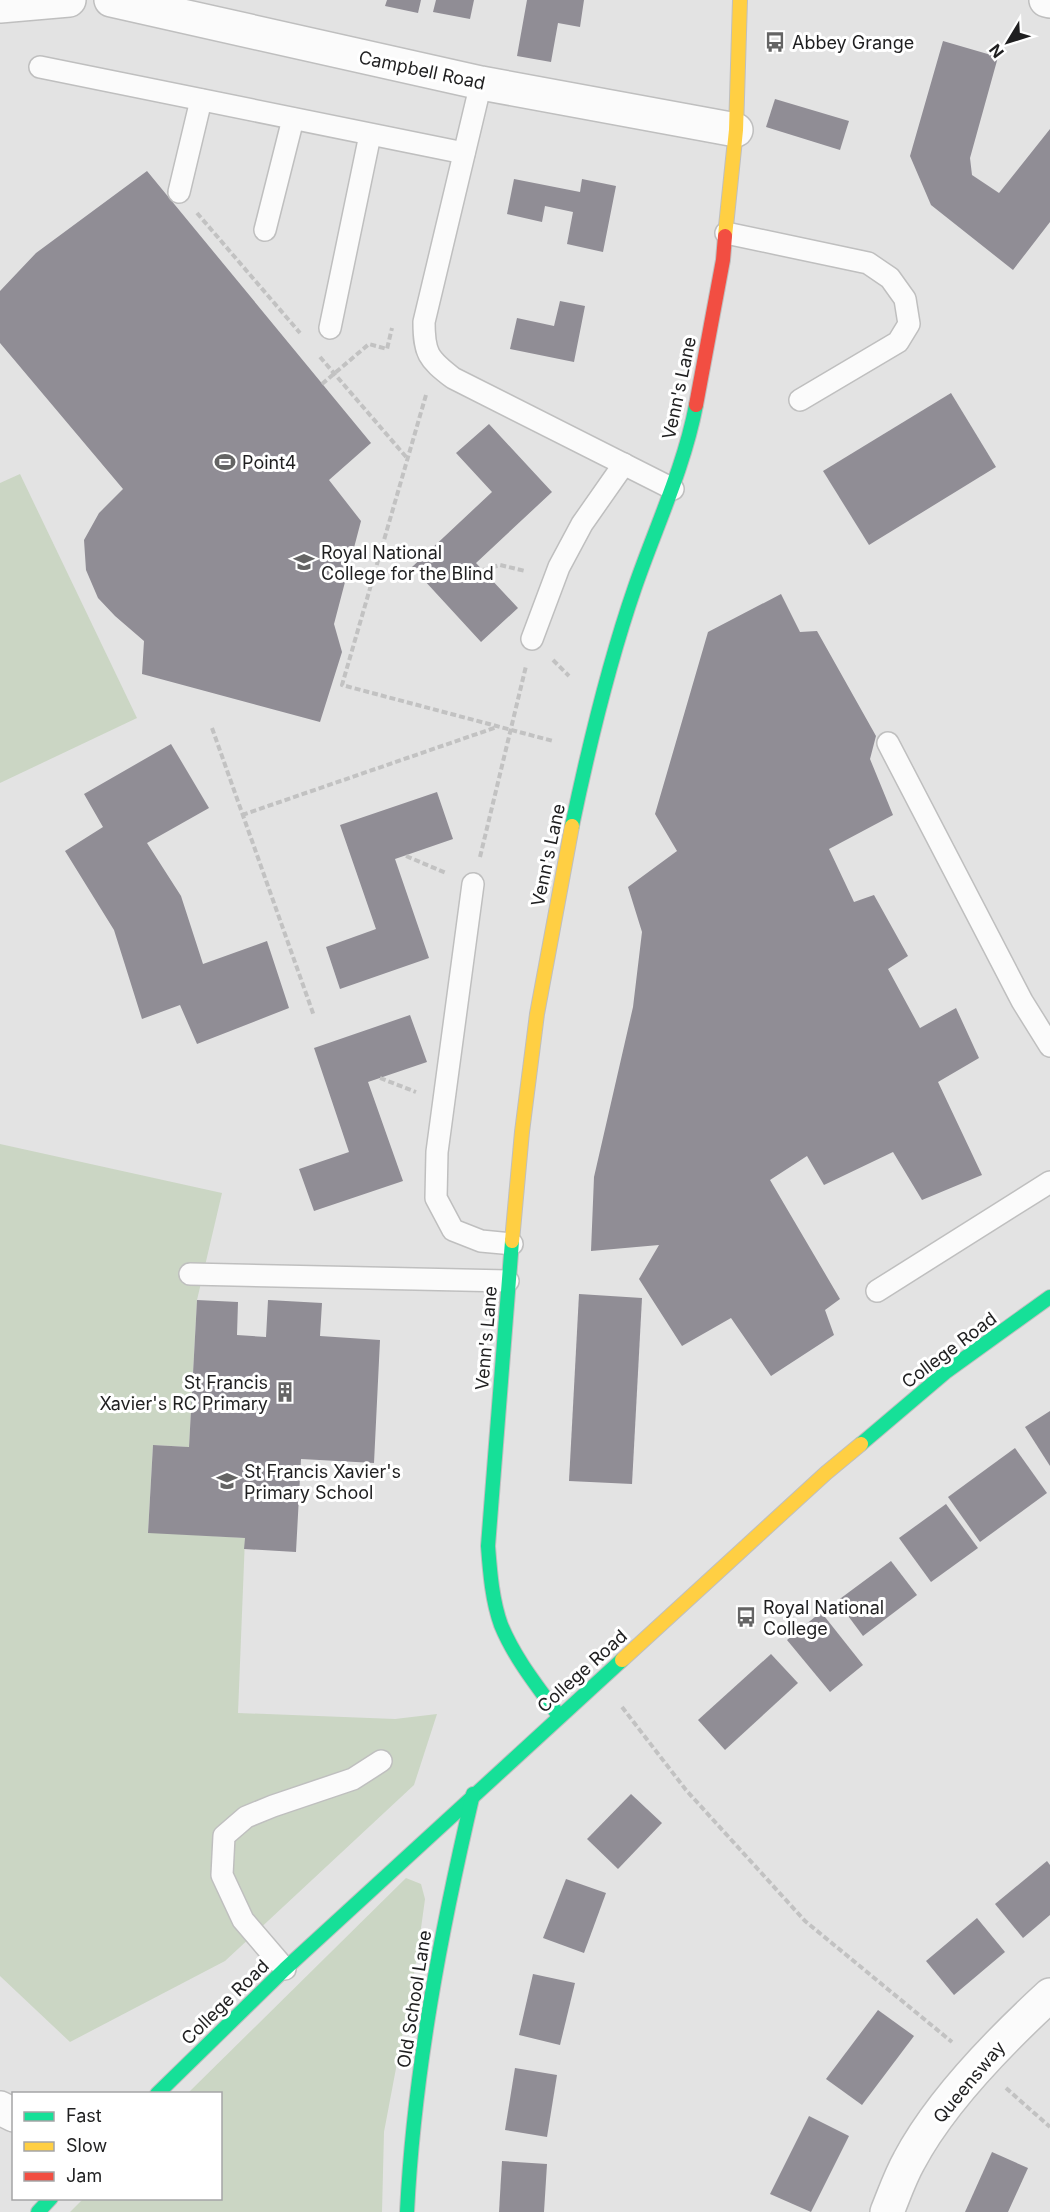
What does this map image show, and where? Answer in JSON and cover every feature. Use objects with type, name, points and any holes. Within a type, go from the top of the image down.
[{"type":"street","points":[[0,6],[69,0]]},
{"type":"street","name":"Campbell Road","points":[[111,0],[481,83],[736,130]]},
{"type":"street","name":"Venn's Lane","points":[[559,1716],[519,1661],[501,1624],[492,1590],[488,1546],[522,1132],[537,1014],[558,896],[588,751],[635,586],[673,489],[694,416],[726,233],[736,130],[740,0]]},
{"type":"street","name":"College Road","points":[[159,2092],[285,1969],[473,1794],[826,1473],[947,1371],[1050,1297]]},
{"type":"street","name":"Old School Lane","points":[[408,2212],[408,2183],[428,2020],[441,1939],[473,1794]]},
{"type":"street","name":"Queensway","points":[[887,2212],[909,2161],[942,2109],[1019,2023],[1050,1995]]},
{"type":"street","points":[[38,2212],[50,2200]]},
{"type":"lane","points":[[40,67],[464,153]]},
{"type":"lane","points":[[481,83],[424,322],[424,345],[435,364],[453,378],[673,489]]},
{"type":"lane","points":[[179,192],[201,100]]},
{"type":"lane","points":[[265,230],[293,119]]},
{"type":"lane","points":[[330,328],[370,135]]},
{"type":"lane","points":[[726,233],[868,263],[890,278],[905,299],[909,324],[898,342],[800,400]]},
{"type":"lane","points":[[531,639],[552,584],[582,524],[624,464]]},
{"type":"lane","points":[[888,743],[1022,1001],[1050,1046]]},
{"type":"lane","points":[[473,884],[437,1152],[436,1198],[453,1230],[481,1241],[512,1244]]},
{"type":"lane","points":[[877,1291],[1050,1182]]},
{"type":"lane","points":[[190,1274],[508,1281]]},
{"type":"lane","points":[[285,1969],[243,1920],[222,1875],[224,1836],[246,1817],[354,1779],[381,1761]]},
{"type":"path","points":[[179,192],[304,338]]},
{"type":"path","points":[[322,384],[369,344],[387,349],[392,327]]},
{"type":"path","points":[[320,356],[408,459]]},
{"type":"path","points":[[435,364],[342,685],[588,751]]},
{"type":"path","points":[[483,570],[500,565],[519,568],[552,584]]},
{"type":"path","points":[[531,639],[600,706]]},
{"type":"path","points":[[406,856],[473,884],[512,730],[531,639]]},
{"type":"path","points":[[242,815],[497,727]]},
{"type":"path","points":[[212,728],[314,1016]]},
{"type":"path","points":[[600,1678],[686,1790],[805,1921],[981,2066],[1050,2127]]},
{"type":"green space","points":[[20,474],[137,718],[0,783],[0,483]]},
{"type":"green space","name":"St Francis Xavier's Primary School","points":[[0,1144],[222,1193],[197,1300],[189,1447],[153,1445],[148,1532],[245,1538],[238,1713],[395,1719],[437,1714],[414,1785],[225,1961],[70,2042],[0,1976]]},
{"type":"green space","points":[[406,1878],[421,1884],[425,1899],[417,1957],[384,2132],[382,2212],[70,2212],[82,2200],[222,2200],[222,2092],[189,2092]]},
{"type":"building","points":[[387,0],[421,0],[418,13],[385,6]]},
{"type":"building","points":[[436,0],[474,0],[470,19],[433,12]]},
{"type":"building","points":[[527,0],[584,0],[580,27],[558,23],[551,62],[517,56]]},
{"type":"building","points":[[943,41],[998,57],[970,158],[972,175],[999,193],[1050,129],[1050,222],[1013,270],[931,205],[910,156]]},
{"type":"building","points":[[775,99],[849,121],[840,150],[766,127]]},
{"type":"building","name":"Point4","points":[[147,171],[371,443],[329,480],[361,521],[334,624],[342,652],[320,722],[142,674],[144,641],[98,598],[86,570],[84,540],[99,513],[123,489],[0,343],[0,291],[36,253]]},
{"type":"building","points":[[514,179],[580,192],[582,179],[616,186],[603,252],[567,244],[573,212],[545,206],[542,222],[507,214]]},
{"type":"building","points":[[560,301],[585,306],[574,362],[510,349],[517,318],[554,326]]},
{"type":"building","points":[[951,393],[996,467],[869,545],[823,471]]},
{"type":"building","points":[[489,424],[552,492],[476,563],[518,608],[481,642],[412,567],[492,492],[456,453]]},
{"type":"building","points":[[781,594],[800,632],[817,631],[876,736],[870,759],[893,815],[829,849],[854,902],[874,895],[908,956],[888,969],[920,1028],[956,1008],[979,1058],[938,1082],[982,1175],[922,1200],[893,1152],[824,1185],[807,1156],[770,1180],[840,1299],[825,1310],[834,1335],[771,1376],[731,1318],[682,1346],[639,1279],[659,1245],[591,1251],[594,1177],[633,1007],[642,932],[628,887],[677,851],[655,814],[708,632]]},
{"type":"building","points":[[171,744],[209,808],[147,843],[181,896],[203,964],[267,941],[289,1008],[197,1044],[180,1005],[142,1019],[114,930],[65,851],[103,827],[84,794]]},
{"type":"building","points":[[437,792],[453,839],[395,859],[429,958],[340,989],[326,947],[376,929],[340,825]]},
{"type":"building","points":[[410,1015],[427,1062],[368,1082],[403,1181],[314,1211],[299,1169],[349,1152],[314,1048]]},
{"type":"building","points":[[579,1294],[642,1298],[632,1484],[569,1481]]},
{"type":"building","name":"St Francis Xavier's RC Primary","points":[[197,1300],[238,1302],[237,1335],[266,1337],[268,1300],[322,1303],[320,1336],[380,1340],[374,1463],[301,1459],[296,1552],[244,1549],[245,1538],[148,1533],[153,1445],[189,1447]]},
{"type":"building","points":[[1050,1411],[1050,1466],[1025,1427]]},
{"type":"building","points":[[1015,1448],[1047,1493],[980,1542],[948,1497]]},
{"type":"building","points":[[946,1504],[978,1548],[931,1582],[899,1538]]},
{"type":"building","points":[[891,1561],[917,1595],[863,1636],[837,1601]]},
{"type":"building","points":[[821,1612],[863,1665],[830,1692],[787,1640]]},
{"type":"building","points":[[771,1654],[798,1683],[725,1750],[698,1720]]},
{"type":"building","points":[[631,1794],[662,1823],[618,1869],[587,1839]]},
{"type":"building","points":[[1047,1861],[1050,1865],[1050,1915],[1023,1938],[995,1904]]},
{"type":"building","points":[[566,1879],[606,1893],[584,1953],[543,1938]]},
{"type":"building","points":[[977,1918],[1005,1952],[954,1995],[926,1961]]},
{"type":"building","points":[[533,1974],[575,1983],[560,2045],[519,2035]]},
{"type":"building","points":[[878,2010],[914,2036],[862,2105],[826,2079]]},
{"type":"building","points":[[515,2068],[557,2075],[547,2137],[505,2130]]},
{"type":"building","points":[[809,2116],[849,2136],[811,2212],[770,2194]]},
{"type":"building","points":[[992,2152],[1028,2168],[1008,2212],[965,2212]]},
{"type":"building","points":[[502,2161],[547,2164],[544,2212],[499,2212]]},
{"type":"traffic: fast","points":[[572,826],[592,735],[616,646],[635,587],[677,474],[696,405]]},
{"type":"traffic: fast","points":[[512,1241],[488,1546],[495,1606],[501,1625],[527,1672],[559,1716]]},
{"type":"traffic: fast","points":[[861,1444],[947,1371],[1050,1297]]},
{"type":"traffic: fast","points":[[159,2092],[285,1969],[622,1660]]},
{"type":"traffic: fast","points":[[407,2212],[416,2106],[431,2002],[450,1897],[473,1794]]},
{"type":"traffic: fast","points":[[38,2212],[49,2200]]},
{"type":"traffic: slow","points":[[725,236],[736,130],[740,0]]},
{"type":"traffic: slow","points":[[512,1241],[522,1132],[537,1014],[572,826]]},
{"type":"traffic: slow","points":[[622,1660],[826,1473],[861,1444]]},
{"type":"traffic: jam","points":[[696,405],[723,260],[725,236]]},
{"type":"place","name":"Abbey Grange","points":[[775,42]]},
{"type":"place","name":"Point4","points":[[225,462]]},
{"type":"place","name":"Royal National College for the Blind","points":[[304,562]]},
{"type":"place","name":"St Francis Xavier's RC Primary","points":[[285,1392]]},
{"type":"place","name":"St Francis Xavier's Primary School","points":[[227,1481]]},
{"type":"place","name":"Royal National College","points":[[746,1617]]}]
